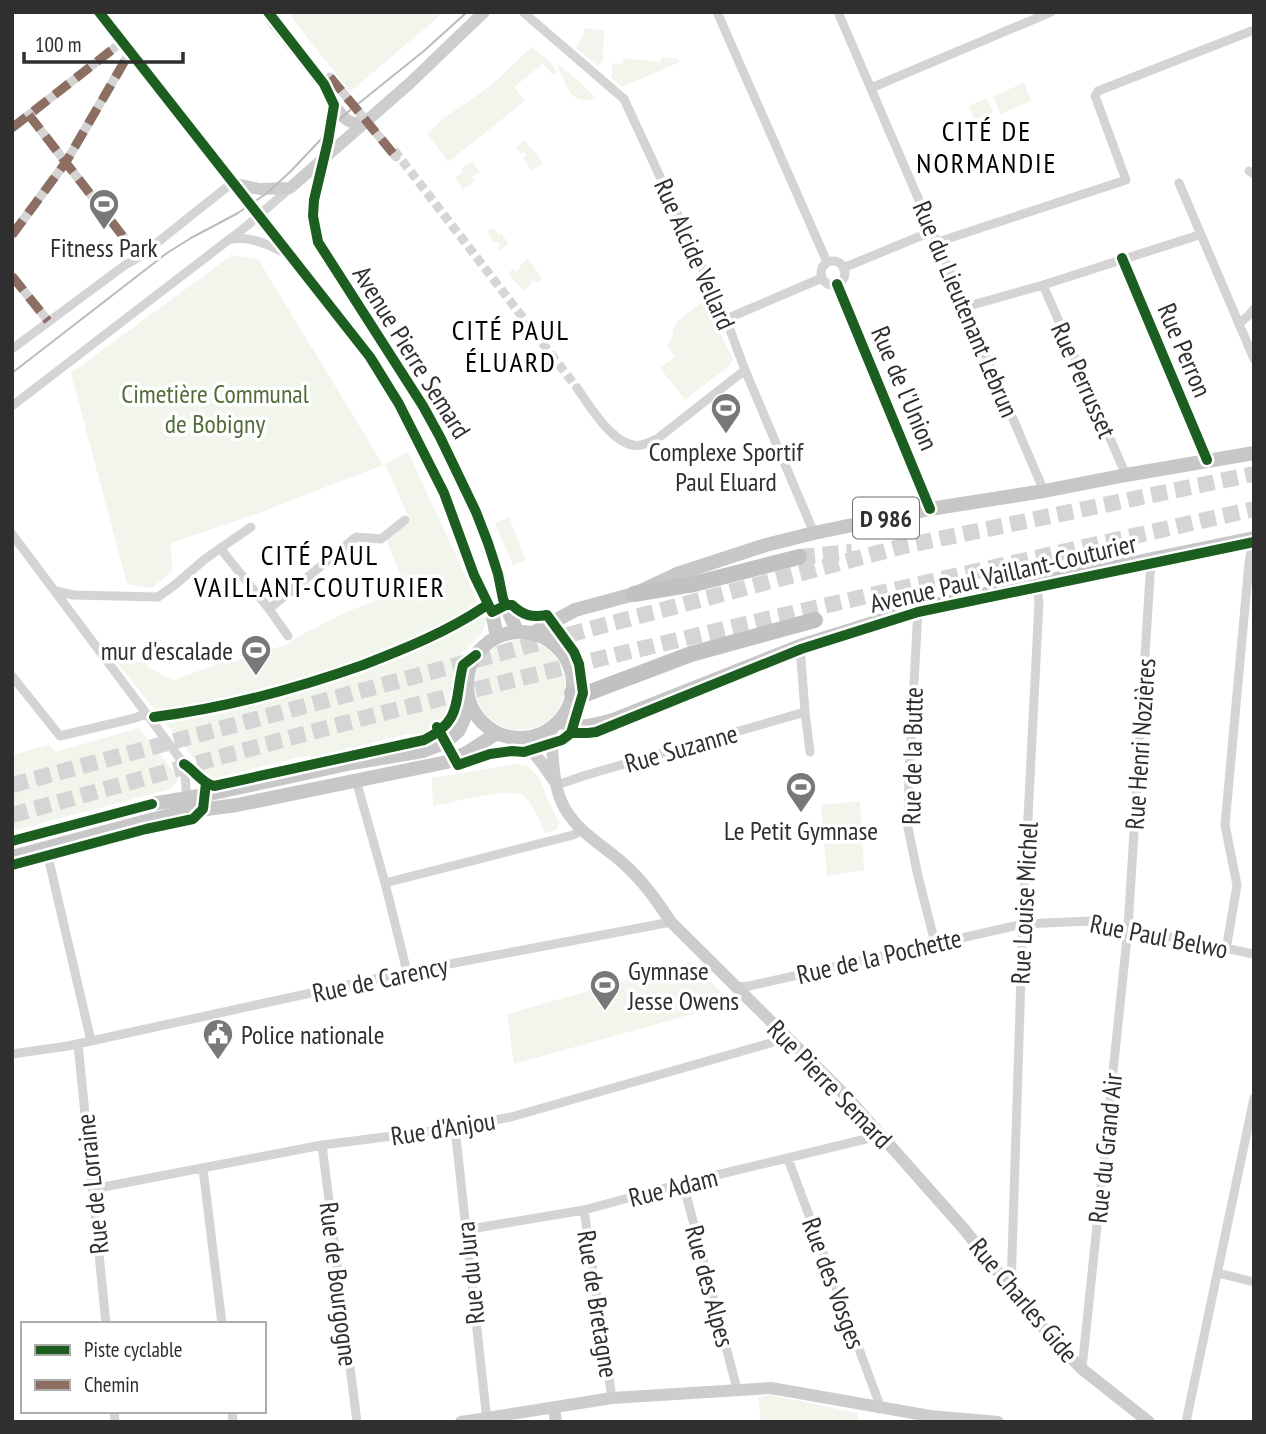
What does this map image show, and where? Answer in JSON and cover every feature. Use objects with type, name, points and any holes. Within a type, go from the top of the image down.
[{"type":"highway","points":[[634,594],[694,583],[799,557]]},
{"type":"highway","points":[[572,693],[588,693],[691,654],[815,620]]},
{"type":"main road","points":[[232,183],[254,188],[290,188],[365,123],[484,12]]},
{"type":"main road","name":"Avenue Pierre Semard","points":[[104,14],[126,47],[370,357],[399,404],[444,493],[474,575],[492,612],[497,637]]},
{"type":"main road","points":[[327,81],[334,105],[347,121],[353,124],[365,123]]},
{"type":"main road","name":"Avenue Pierre Semard","points":[[334,105],[313,207],[318,242],[440,437],[476,512],[498,574],[503,599],[517,631]]},
{"type":"main road","name":"D 986","points":[[533,633],[575,610],[634,594],[677,574],[766,545],[814,533],[930,509],[1254,453]]},
{"type":"main road","name":"Avenue Paul Vaillant-Couturier","points":[[555,725],[573,727],[613,720],[800,646],[918,609],[1253,538]]},
{"type":"main road","points":[[12,841],[117,812],[439,746],[454,736],[466,714],[468,670],[475,656],[497,637],[517,631],[533,633],[547,639],[559,649],[568,662],[572,693],[568,708],[555,725],[536,736],[520,738],[497,733],[480,720],[468,698]]},
{"type":"main road","name":"Rue Pierre Semard","points":[[555,725],[557,785],[562,803],[574,821],[623,863],[651,892],[671,922],[848,1098],[964,1229]]},
{"type":"main road","points":[[12,858],[184,812],[237,805],[447,762],[497,733]]},
{"type":"main road","name":"Rue Pierre Semard","points":[[520,738],[557,785]]},
{"type":"main road","name":"Rue Charles Gide","points":[[964,1229],[1049,1336],[1082,1368],[1148,1421]]},
{"type":"main road","points":[[461,1422],[487,1420],[612,1398],[771,1388],[931,1419],[998,1422]]},
{"type":"main road","points":[[554,1408],[556,1422]]},
{"type":"street","name":"Rue Alcide Vellard","points":[[523,12],[624,99],[726,319],[814,533]]},
{"type":"street","points":[[718,12],[827,262]]},
{"type":"street","name":"Rue du Lieutenant Lebrun","points":[[838,12],[1044,491]]},
{"type":"street","points":[[871,88],[1051,12]]},
{"type":"street","points":[[938,242],[1126,180],[1095,96],[1098,91],[1254,30]]},
{"type":"street","points":[[12,128],[126,47]]},
{"type":"street","points":[[12,235],[66,162],[126,47]]},
{"type":"street","points":[[327,81],[396,157]]},
{"type":"street","points":[[29,115],[139,257]]},
{"type":"street","points":[[12,349],[139,257],[232,183]]},
{"type":"street","points":[[1179,183],[1254,359]]},
{"type":"street","points":[[12,406],[259,215],[290,188]]},
{"type":"street","points":[[843,268],[933,231]]},
{"type":"street","points":[[965,307],[1199,235]]},
{"type":"street","points":[[227,240],[251,239],[291,256]]},
{"type":"street","name":"Rue Perron","points":[[1122,258],[1207,460]]},
{"type":"street","points":[[834,261],[843,268],[842,280],[837,284],[825,283],[821,272],[827,262],[834,261]]},
{"type":"street","points":[[12,276],[48,321]]},
{"type":"street","points":[[726,319],[822,278]]},
{"type":"street","name":"Rue de l'Union","points":[[837,284],[930,509]]},
{"type":"street","name":"Rue Perrusset","points":[[1043,285],[1126,475]]},
{"type":"street","points":[[1239,324],[1254,310]]},
{"type":"street","points":[[577,388],[618,440],[640,446],[657,439],[745,370]]},
{"type":"street","points":[[269,608],[356,537],[381,539],[405,520]]},
{"type":"street","points":[[56,591],[73,595],[158,597],[251,527]]},
{"type":"street","points":[[12,534],[184,764],[188,798],[186,805],[150,820]]},
{"type":"street","points":[[1226,950],[1237,885],[1225,825],[1253,538]]},
{"type":"street","points":[[220,548],[288,636]]},
{"type":"street","name":"Rue Henri Nozières","points":[[1128,928],[1151,560]]},
{"type":"street","name":"Rue Louise Michel","points":[[1011,1288],[1023,924],[1040,602],[1036,583]]},
{"type":"street","name":"Rue de la Butte","points":[[918,609],[908,828],[935,943]]},
{"type":"street","points":[[800,646],[810,752]]},
{"type":"street","points":[[12,676],[60,736],[145,714]]},
{"type":"street","name":"Rue Suzanne","points":[[557,785],[805,712]]},
{"type":"street","points":[[356,780],[407,972]]},
{"type":"street","points":[[385,883],[573,835],[582,830]]},
{"type":"street","points":[[46,848],[91,1041]]},
{"type":"street","name":"Rue Paul Belwo","points":[[1023,924],[1090,921],[1254,954]]},
{"type":"street","name":"Rue de Carency","points":[[12,1054],[78,1044],[407,972],[671,922]]},
{"type":"street","name":"Rue de la Pochette","points":[[735,987],[1023,924]]},
{"type":"street","name":"Rue du Grand Air","points":[[1082,1368],[1128,928]]},
{"type":"street","name":"Rue d'Anjou","points":[[93,1189],[322,1146],[455,1128],[511,1117],[788,1038]]},
{"type":"street","name":"Rue de Lorraine","points":[[78,1044],[106,1322]]},
{"type":"street","points":[[1186,1422],[1254,1098]]},
{"type":"street","name":"Rue du Jura","points":[[455,1128],[487,1420]]},
{"type":"street","name":"Rue Adam","points":[[465,1230],[584,1210],[866,1139],[879,1133]]},
{"type":"street","name":"Rue de Bourgogne","points":[[322,1146],[357,1422]]},
{"type":"street","name":"Rue des Vosges","points":[[788,1159],[880,1408]]},
{"type":"street","points":[[203,1169],[222,1322]]},
{"type":"street","name":"Rue des Alpes","points":[[683,1184],[737,1389]]},
{"type":"street","name":"Rue de Bretagne","points":[[584,1210],[612,1398]]},
{"type":"street","points":[[1218,1273],[1254,1282]]},
{"type":"green space","points":[[293,12],[444,12],[350,92],[290,15]]},
{"type":"green space","points":[[585,28],[604,31],[603,60],[599,67],[576,48]]},
{"type":"green space","points":[[531,47],[553,64],[556,72],[553,75],[543,64],[514,87],[525,101],[448,162],[427,134],[444,118],[492,85]]},
{"type":"green space","points":[[662,57],[678,59],[680,62],[622,87],[611,78],[613,63],[622,64],[623,58],[658,62]]},
{"type":"green space","points":[[559,65],[597,99],[582,100],[574,97],[563,80]]},
{"type":"green space","points":[[1024,83],[1031,101],[1000,114],[993,96]]},
{"type":"green space","points":[[987,98],[993,112],[974,120],[969,106]]},
{"type":"green space","points":[[525,140],[543,163],[532,171],[523,158],[526,155],[524,152],[521,154],[516,147]]},
{"type":"green space","points":[[472,162],[480,172],[472,177],[475,181],[463,189],[455,178],[463,172],[461,169]]},
{"type":"green space","points":[[493,227],[509,244],[499,251],[497,248],[500,245],[497,241],[494,243],[487,232]]},
{"type":"green space","name":"Cimetière Communal de Bobigny","points":[[232,255],[258,259],[383,465],[256,514],[171,543],[172,571],[152,588],[127,584],[71,373]]},
{"type":"green space","points":[[528,259],[543,279],[537,283],[534,280],[523,291],[508,273],[513,269],[516,272]]},
{"type":"green space","points":[[705,302],[733,360],[685,400],[660,368],[675,357],[667,346],[678,321]]},
{"type":"green space","points":[[408,452],[486,620],[482,633],[454,661],[452,698],[439,726],[428,733],[408,734],[211,779],[109,653],[140,662],[145,657],[148,668],[174,680],[220,663],[222,665],[285,645],[346,612],[400,593],[405,587],[386,539],[410,520],[385,464]]},
{"type":"green space","points":[[509,517],[526,560],[513,566],[495,523]]},
{"type":"green space","points":[[520,640],[537,643],[552,653],[562,668],[565,685],[562,702],[552,717],[537,727],[520,730],[503,727],[488,717],[478,702],[475,685],[478,668],[488,653],[503,643]]},
{"type":"green space","points":[[139,728],[179,778],[171,789],[12,831],[12,755],[49,745],[55,752]]},
{"type":"green space","points":[[514,764],[527,766],[540,778],[559,822],[557,830],[545,833],[526,798],[515,793],[492,794],[433,806],[432,778]]},
{"type":"green space","points":[[860,801],[864,870],[827,876],[821,805]]},
{"type":"green space","name":"Gymnase Jesse Owens","points":[[691,962],[732,1003],[514,1064],[507,1014]]},
{"type":"green space","points":[[771,1395],[857,1413],[858,1422],[761,1422],[758,1397]]},
{"type":"tunnel","points":[[276,24],[324,84]]},
{"type":"tunnel","points":[[394,150],[577,388]]},
{"type":"tunnel","points":[[12,785],[900,547],[1254,474]]},
{"type":"tunnel","points":[[12,815],[314,731],[519,678],[1254,509]]},
{"type":"tunnel","points":[[799,557],[852,552]]},
{"type":"tram line","points":[[12,373],[167,253],[238,213],[267,193],[343,116],[425,50],[467,12]]},
{"type":"marked path","points":[[12,128],[122,42]]},
{"type":"marked path","points":[[12,235],[66,162],[130,52]]},
{"type":"marked path","points":[[330,77],[396,157]]},
{"type":"marked path","points":[[29,115],[139,257]]},
{"type":"marked path","points":[[12,276],[48,321]]},
{"type":"cycle path","points":[[99,12],[370,357],[399,404],[444,493],[474,575],[492,612],[512,605],[528,615],[547,615],[574,652],[579,664],[583,693],[571,733],[562,740],[524,752],[490,754],[458,765],[437,727]]},
{"type":"cycle path","points":[[268,12],[324,84],[334,105],[314,200],[313,216],[318,242],[440,437],[476,512],[506,605]]},
{"type":"cycle path","points":[[1122,258],[1207,460]]},
{"type":"cycle path","points":[[837,284],[930,509]]},
{"type":"cycle path","points":[[571,733],[596,732],[801,649],[918,612],[1254,542]]},
{"type":"cycle path","points":[[154,717],[234,703],[337,674],[425,639],[484,607]]},
{"type":"cycle path","points":[[184,764],[214,786],[424,740],[437,733],[451,717],[463,665],[476,655]]},
{"type":"cycle path","points":[[12,865],[193,819],[203,809],[206,783]]},
{"type":"cycle path","points":[[12,841],[152,804]]},
{"type":"place","name":"Fitness Park","points":[[104,231]]},
{"type":"place","name":"Complexe Sportif Paul Eluard","points":[[726,435]]},
{"type":"place","name":"mur d'escalade","points":[[256,677]]},
{"type":"place","name":"Le Petit Gymnase","points":[[801,814]]},
{"type":"place","name":"Gymnase Jesse Owens","points":[[605,1012]]},
{"type":"place","name":"Police nationale","points":[[218,1061]]},
{"type":"district","name":"CITÉ DE NORMANDIE","points":[[987,146]]},
{"type":"district","name":"CITÉ PAUL ÉLUARD","points":[[511,345]]},
{"type":"district","name":"CITÉ PAUL VAILLANT-COUTURIER","points":[[320,570]]}]
